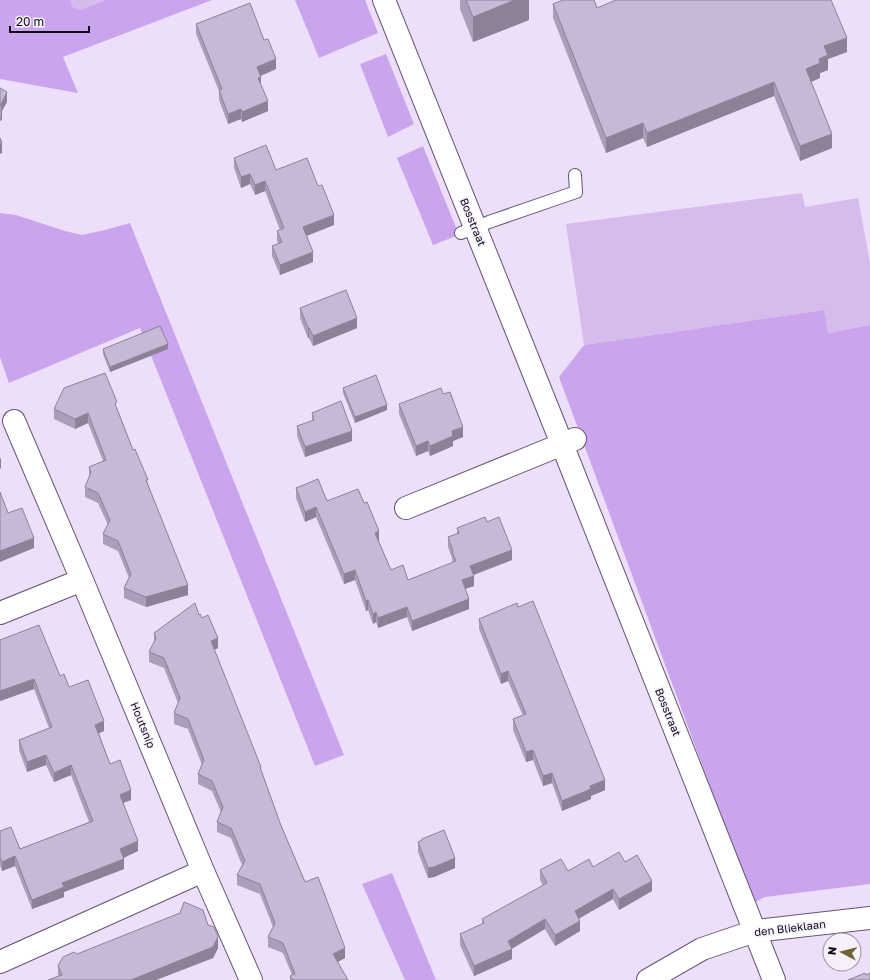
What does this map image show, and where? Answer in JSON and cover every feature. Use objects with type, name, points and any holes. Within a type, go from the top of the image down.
[{"type":"street","name":"Bosstraat","points":[[384,0],[468,230],[569,441],[774,980]]},
{"type":"street","name":"Houtsnip","points":[[14,421],[203,871],[251,980]]},
{"type":"street","points":[[406,508],[569,441]]},
{"type":"street","points":[[0,613],[82,580]]},
{"type":"street","points":[[0,962],[203,871]]},
{"type":"street","name":"den Blieklaan","points":[[648,980],[702,949],[755,931],[870,918]]},
{"type":"lane","points":[[468,230],[576,192],[575,175]]},
{"type":"shaded area","points":[[0,0],[70,0],[73,7],[81,10],[105,0],[212,0],[63,57],[78,93],[0,79]]},
{"type":"shaded area","points":[[70,0],[105,0],[81,10],[73,7]]},
{"type":"shaded area","points":[[295,0],[365,0],[378,33],[319,58]]},
{"type":"shaded area","points":[[386,54],[414,124],[388,137],[360,64]]},
{"type":"shaded area","points":[[423,146],[459,235],[433,245],[397,158]]},
{"type":"shaded area","points":[[802,193],[805,207],[858,198],[870,263],[870,325],[828,333],[823,310],[584,345],[566,224]]},
{"type":"shaded area","points":[[0,213],[16,215],[82,235],[130,223],[344,755],[315,766],[140,328],[9,383],[0,357]]},
{"type":"shaded area","points":[[824,310],[828,333],[870,325],[870,884],[765,897],[753,903],[559,377],[584,345]]},
{"type":"shaded area","points":[[392,873],[436,980],[405,980],[362,884]]},
{"type":"building","points":[[466,0],[515,0],[473,17]]},
{"type":"building","points":[[563,0],[594,0],[597,8],[616,0],[831,0],[847,38],[824,46],[828,55],[819,59],[820,63],[806,69],[832,134],[800,146],[774,82],[647,133],[643,123],[606,138],[553,4]]},
{"type":"building","points":[[250,3],[264,40],[268,39],[276,59],[257,67],[261,77],[258,78],[268,101],[242,112],[241,109],[228,114],[219,90],[222,89],[196,24]]},
{"type":"building","points":[[0,88],[7,92],[1,104],[2,110],[0,111]]},
{"type":"building","points":[[266,145],[276,170],[307,158],[318,186],[322,185],[334,215],[303,227],[313,252],[280,265],[272,246],[282,242],[277,231],[284,228],[265,181],[255,185],[250,174],[241,177],[234,158]]},
{"type":"building","points":[[346,290],[357,318],[313,336],[300,308]]},
{"type":"building","points":[[160,326],[168,344],[110,367],[103,349]]},
{"type":"building","points":[[105,373],[117,402],[115,404],[133,450],[135,449],[148,480],[146,480],[188,585],[146,597],[124,588],[131,574],[118,541],[103,534],[110,520],[98,493],[85,487],[91,472],[89,467],[106,460],[88,413],[75,419],[54,409],[64,388]]},
{"type":"building","points":[[376,375],[387,405],[355,417],[343,388]]},
{"type":"building","points":[[441,388],[443,394],[450,392],[463,427],[452,431],[453,436],[430,446],[428,441],[416,446],[399,404]]},
{"type":"building","points":[[341,401],[352,431],[305,447],[297,426],[314,420],[312,413]]},
{"type":"building","points":[[318,479],[327,501],[358,489],[364,503],[367,502],[379,531],[375,533],[391,570],[403,565],[408,580],[456,561],[448,537],[459,533],[457,528],[485,517],[487,522],[499,517],[512,550],[470,566],[474,576],[462,580],[469,599],[412,621],[407,607],[378,618],[376,612],[373,614],[368,600],[366,601],[355,570],[344,574],[316,507],[305,512],[296,488]]},
{"type":"building","points":[[0,492],[8,513],[22,508],[34,538],[0,551]]},
{"type":"building","points":[[533,601],[605,780],[590,786],[591,789],[562,801],[552,773],[543,776],[533,750],[526,752],[513,719],[526,714],[508,671],[501,674],[479,619],[517,603],[518,607]]},
{"type":"building","points":[[195,603],[199,615],[200,614],[202,618],[208,615],[218,638],[211,641],[261,767],[280,823],[305,882],[318,877],[345,948],[333,954],[348,980],[293,980],[290,976],[295,974],[283,943],[268,937],[275,923],[260,884],[237,875],[245,861],[231,828],[217,822],[223,807],[212,781],[198,774],[204,760],[188,719],[174,713],[180,698],[164,658],[149,652],[156,638],[154,633]]},
{"type":"building","points":[[39,625],[60,676],[64,674],[69,687],[88,680],[104,721],[95,725],[110,764],[120,760],[131,790],[120,795],[138,841],[120,849],[124,859],[62,883],[64,887],[32,900],[15,856],[2,862],[0,857],[0,831],[11,827],[20,849],[93,821],[71,765],[54,773],[46,755],[27,762],[19,740],[52,727],[34,679],[0,691],[0,640]]},
{"type":"building","points":[[444,830],[455,858],[428,868],[418,842]]},
{"type":"building","points":[[619,852],[625,862],[637,855],[652,881],[619,899],[613,889],[575,911],[580,921],[555,935],[545,919],[508,941],[512,949],[474,966],[460,934],[484,923],[482,919],[547,883],[540,870],[561,859],[568,871],[589,859],[593,867]]},
{"type":"building","points":[[184,902],[203,910],[208,925],[214,927],[218,937],[213,947],[131,980],[48,980],[62,975],[58,966],[63,957],[74,952],[77,954],[180,913]]},
{"type":"building","points":[[865,973],[866,975],[870,973],[870,980],[848,980]]}]
